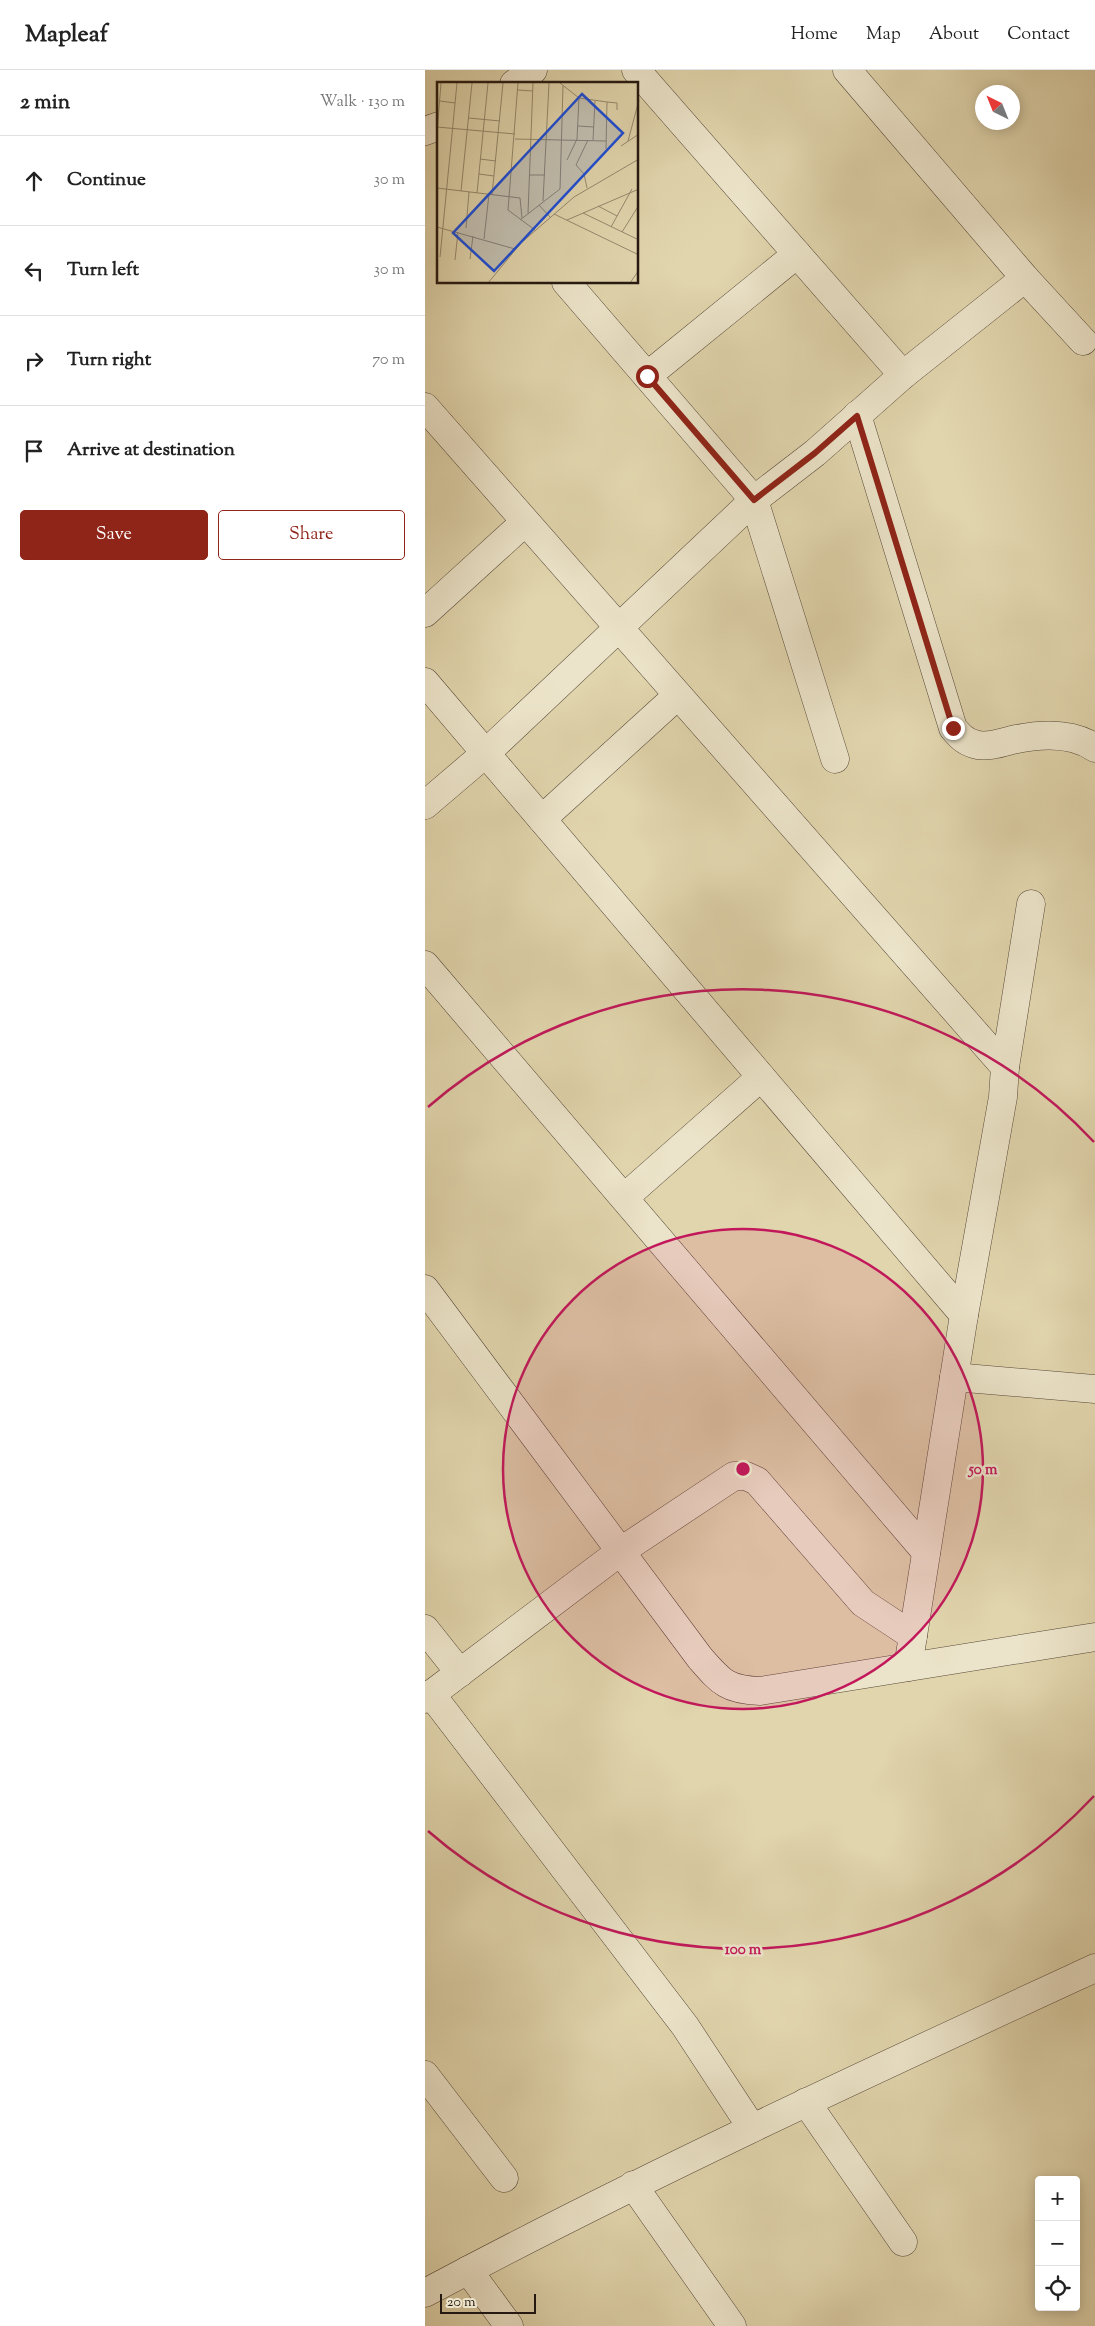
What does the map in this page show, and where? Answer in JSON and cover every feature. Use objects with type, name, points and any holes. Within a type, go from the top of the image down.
[{"type":"street","points":[[517,82],[533,70]]},
{"type":"street","points":[[636,70],[903,375]]},
{"type":"street","points":[[847,70],[1025,278],[1083,341]]},
{"type":"street","points":[[647,376],[797,254]]},
{"type":"street","points":[[425,805],[486,753],[619,630],[754,500],[815,453],[903,375],[1025,278]]},
{"type":"street","points":[[568,284],[754,500],[835,759]]},
{"type":"street","points":[[425,407],[1005,1067]]},
{"type":"street","points":[[857,416],[953,728],[962,739],[976,745],[997,744],[1033,735],[1062,735],[1095,748]]},
{"type":"street","points":[[425,613],[525,522]]},
{"type":"street","points":[[425,682],[964,1315]]},
{"type":"street","points":[[542,818],[677,696]]},
{"type":"street","points":[[908,1667],[964,1315],[1003,1097],[1005,1067],[1031,904]]},
{"type":"street","points":[[425,965],[625,1197],[925,1552]]},
{"type":"street","points":[[625,1197],[761,1077]]},
{"type":"street","points":[[425,1289],[700,1658],[721,1682],[745,1690],[760,1691],[1095,1637]]},
{"type":"street","points":[[954,1377],[1095,1389]]},
{"type":"street","points":[[752,2128],[685,2026],[428,1696],[621,1551],[733,1476],[746,1476],[757,1482],[863,1603],[913,1636]]},
{"type":"street","points":[[425,1629],[460,1673]]},
{"type":"street","points":[[425,2293],[633,2186],[752,2128],[1095,1968]]},
{"type":"street","points":[[425,2075],[504,2178]]},
{"type":"street","points":[[806,2102],[903,2242]]},
{"type":"street","points":[[633,2186],[732,2326]]},
{"type":"street","points":[[468,2270],[509,2326]]},
{"type":"route","points":[[647,376],[754,500],[815,453],[857,416],[953,728]]}]
